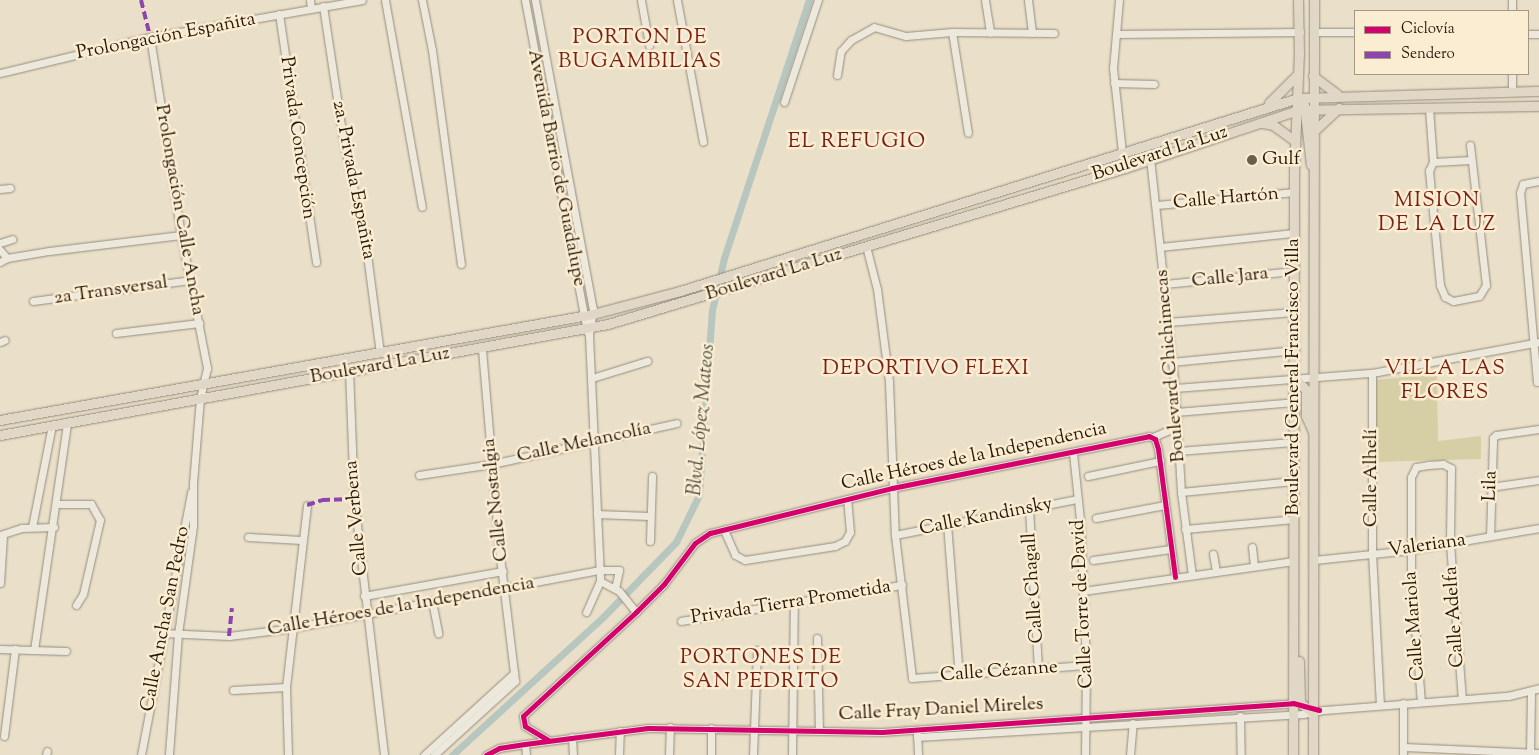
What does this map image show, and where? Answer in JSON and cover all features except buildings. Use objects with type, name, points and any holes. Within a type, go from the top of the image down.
[{"type":"main road","name":"Boulevard General Francisco Villa","points":[[1298,0],[1300,32],[1297,75],[1299,98],[1314,131],[1313,432],[1316,710],[1313,755]]},
{"type":"main road","name":"Boulevard General Francisco Villa","points":[[1292,755],[1294,714],[1297,703],[1294,624],[1293,481],[1295,141],[1304,109],[1313,96],[1314,0]]},
{"type":"main road","points":[[1299,53],[1299,98],[1304,109],[1308,152],[1314,175]]},
{"type":"main road","points":[[1262,107],[1280,95],[1297,75]]},
{"type":"main road","points":[[1313,76],[1340,96]]},
{"type":"main road","name":"Boulevard La Luz","points":[[0,420],[588,315],[712,281],[1262,107],[1299,98],[1313,96],[1539,91]]},
{"type":"main road","name":"Boulevard La Luz","points":[[0,435],[349,370],[589,330],[682,304],[1304,109],[1539,106]]},
{"type":"main road","points":[[1314,131],[1339,108]]},
{"type":"main road","points":[[1259,123],[1273,125],[1295,141]]},
{"type":"main road","points":[[680,290],[682,304]]},
{"type":"main road","points":[[1295,378],[1306,390],[1306,416],[1313,432]]},
{"type":"main road","points":[[1297,703],[1316,710]]},
{"type":"street","name":"Prolongación Españita","points":[[0,72],[150,37],[279,14],[310,4],[323,6],[362,0]]},
{"type":"street","points":[[385,0],[422,207]]},
{"type":"street","points":[[422,0],[432,50],[461,264]]},
{"type":"street","name":"Avenida Barrio de Guadalupe","points":[[524,0],[588,315]]},
{"type":"street","name":"Avenida Barrio de Guadalupe","points":[[535,0],[588,315],[600,581],[586,612]]},
{"type":"street","points":[[641,0],[649,45]]},
{"type":"street","points":[[678,0],[703,142]]},
{"type":"street","points":[[784,102],[818,0]]},
{"type":"street","points":[[985,0],[990,33]]},
{"type":"street","points":[[1028,0],[1032,33]]},
{"type":"street","points":[[1118,0],[1114,83],[1122,152]]},
{"type":"street","name":"2a. Privada Españita","points":[[323,6],[343,138],[366,247],[380,353]]},
{"type":"street","name":"Privada Concepción","points":[[279,14],[316,262]]},
{"type":"street","points":[[837,75],[841,51],[851,40],[874,27],[906,36],[952,32],[1054,33]]},
{"type":"street","points":[[952,32],[968,133]]},
{"type":"street","points":[[1117,34],[1300,32]]},
{"type":"street","points":[[1314,32],[1354,32]]},
{"type":"street","name":"Prolongación Calle Ancha","points":[[150,37],[181,235],[207,368],[206,383]]},
{"type":"street","points":[[1512,75],[1512,92]]},
{"type":"street","points":[[1114,83],[1154,84]]},
{"type":"street","points":[[1429,108],[1432,162],[1429,171],[1441,289],[1453,301],[1476,297],[1485,290],[1470,145]]},
{"type":"street","name":"Boulevard Chichimecas","points":[[1150,158],[1166,284],[1171,362],[1176,388],[1181,492],[1192,575]]},
{"type":"street","points":[[1432,162],[1471,160]]},
{"type":"street","points":[[1537,382],[1536,342],[1520,193],[1523,184],[1539,181]]},
{"type":"street","points":[[0,189],[10,188]]},
{"type":"street","name":"Calle Hartón","points":[[1157,205],[1294,192]]},
{"type":"street","points":[[1160,246],[1294,232]]},
{"type":"street","points":[[0,250],[3,260],[181,235]]},
{"type":"street","points":[[0,243],[12,239]]},
{"type":"street","points":[[866,246],[877,289],[889,382],[895,536],[902,585]]},
{"type":"street","name":"Calle Jara","points":[[1166,284],[1294,271]]},
{"type":"street","name":"2a Transversal","points":[[33,301],[190,280]]},
{"type":"street","points":[[1168,322],[1294,312]]},
{"type":"street","points":[[116,333],[198,324]]},
{"type":"street","points":[[1176,388],[1372,373],[1536,342]]},
{"type":"street","name":"Calle Nostalgia","points":[[482,349],[492,464],[515,677]]},
{"type":"street","points":[[1171,362],[1295,350]]},
{"type":"street","points":[[592,378],[647,360]]},
{"type":"street","name":"Calle Verbena","points":[[349,370],[354,499],[366,615],[384,755]]},
{"type":"street","name":"Calle Alhelí","points":[[1372,373],[1372,553],[1380,705]]},
{"type":"street","name":"Calle Ancha San Pedro","points":[[169,755],[178,634],[193,526],[193,484],[200,398],[206,383]]},
{"type":"street","points":[[1176,412],[1294,402]]},
{"type":"street","points":[[34,650],[54,527],[67,422]]},
{"type":"street","name":"Calle Melancolía","points":[[419,475],[492,464],[676,423]]},
{"type":"street","points":[[32,527],[52,425]]},
{"type":"street","points":[[1153,437],[1177,427]]},
{"type":"street","name":"Lila","points":[[1490,536],[1490,487],[1494,436],[1539,429]]},
{"type":"street","name":"Boulevard Chichimecas","points":[[1143,436],[1153,437],[1160,461],[1174,577]]},
{"type":"street","name":"Calle Héroes de la Independencia","points":[[548,740],[525,726],[523,716],[573,673],[635,610],[664,584],[695,543],[703,536],[892,488],[1073,453],[1143,436]]},
{"type":"street","points":[[1178,451],[1293,442]]},
{"type":"street","name":"Calle Torre de David","points":[[1073,453],[1083,591],[1086,665],[1088,716],[1085,755]]},
{"type":"street","points":[[1088,476],[1160,461]]},
{"type":"street","name":"Calle Adelfa","points":[[1412,477],[1416,467],[1449,465],[1450,544],[1462,699]]},
{"type":"street","points":[[650,541],[652,476]]},
{"type":"street","name":"Calle Mariola","points":[[1412,477],[1410,550],[1421,702]]},
{"type":"street","points":[[1490,487],[1539,480]]},
{"type":"street","points":[[1181,492],[1293,481]]},
{"type":"street","name":"Calle Ancha San Pedro","points":[[141,755],[193,484]]},
{"type":"street","points":[[724,530],[735,555],[745,560],[835,546],[845,540],[850,532],[846,499]]},
{"type":"street","name":"Calle Kandinsky","points":[[895,536],[1077,499]]},
{"type":"street","points":[[57,504],[91,504],[100,520],[83,594],[76,605]]},
{"type":"street","points":[[288,755],[286,687],[302,540],[308,505]]},
{"type":"street","points":[[1096,518],[1165,505]]},
{"type":"street","name":"Calle Chagall","points":[[1029,508],[1038,668]]},
{"type":"street","points":[[597,514],[650,516]]},
{"type":"street","points":[[1185,530],[1294,519]]},
{"type":"street","points":[[947,524],[959,675]]},
{"type":"street","points":[[0,583],[2,535],[32,527],[54,527]]},
{"type":"street","name":"Valeriana","points":[[1314,560],[1410,550],[1539,528]]},
{"type":"street","points":[[248,537],[302,540]]},
{"type":"street","points":[[1252,548],[1254,566]]},
{"type":"street","points":[[1093,560],[1170,549]]},
{"type":"street","points":[[1213,554],[1216,571]]},
{"type":"street","points":[[1083,591],[1294,561]]},
{"type":"street","name":"Calle Héroes de la Independencia","points":[[163,633],[229,636],[292,628],[599,570],[619,570],[617,590]]},
{"type":"street","points":[[364,596],[503,571]]},
{"type":"street","points":[[600,581],[617,590],[635,610]]},
{"type":"street","name":"Calle Cézanne","points":[[902,585],[912,678],[1086,665]]},
{"type":"street","name":"Privada Tierra Prometida","points":[[681,621],[902,585]]},
{"type":"street","points":[[432,601],[438,633]]},
{"type":"street","points":[[792,755],[794,602]]},
{"type":"street","points":[[816,638],[819,731]]},
{"type":"street","points":[[0,649],[66,651]]},
{"type":"street","points":[[4,736],[3,719],[15,649]]},
{"type":"street","points":[[753,755],[757,650]]},
{"type":"street","points":[[424,755],[515,677]]},
{"type":"street","points":[[434,755],[515,677]]},
{"type":"street","points":[[233,690],[286,687]]},
{"type":"street","name":"Calle Fray Daniel Mireles","points":[[917,737],[1294,714],[1316,710],[1462,699],[1531,691],[1539,688]]},
{"type":"street","points":[[1530,753],[1531,691]]},
{"type":"street","name":"Calle Fray Daniel Mireles","points":[[486,755],[525,744],[548,740],[670,727],[882,732],[1088,716],[1297,703]]},
{"type":"street","points":[[1403,703],[1404,751],[1539,753]]},
{"type":"street","points":[[1240,716],[1241,755]]},
{"type":"street","points":[[1130,755],[1133,723]]},
{"type":"street","points":[[669,755],[670,727]]},
{"type":"street","points":[[711,728],[711,755]]},
{"type":"street","points":[[917,729],[918,755]]},
{"type":"street","points":[[619,755],[620,731]]},
{"type":"street","points":[[572,737],[573,755]]},
{"type":"street","points":[[525,744],[526,755]]},
{"type":"shaded area","points":[[1437,374],[1438,441],[1481,436],[1481,459],[1374,462],[1375,380]]},
{"type":"waterway","name":"Blvd. López Mateos","points":[[452,755],[603,617],[676,542],[699,495],[712,310],[724,258],[809,0]]},
{"type":"marked path","points":[[141,0],[150,37]]},
{"type":"marked path","points":[[307,505],[322,500],[354,499]]},
{"type":"marked path","points":[[229,636],[232,608]]},
{"type":"cycle path","points":[[548,740],[525,726],[523,716],[636,612],[664,584],[695,543],[710,533],[892,488],[1149,436],[1155,439],[1158,449],[1175,577]]},
{"type":"cycle path","points":[[486,755],[499,748],[648,728],[882,732],[1293,703],[1319,710]]},
{"type":"place","name":"Gulf","points":[[1252,160]]},
{"type":"district","name":"PORTON DE BUGAMBILIAS","points":[[640,50]]},
{"type":"district","name":"EL REFUGIO","points":[[857,142]]},
{"type":"district","name":"MISION DE LA LUZ","points":[[1437,213]]},
{"type":"district","name":"DEPORTIVO FLEXI","points":[[926,369]]},
{"type":"district","name":"VILLA LAS FLORES","points":[[1445,381]]},
{"type":"district","name":"PORTONES DE SAN PEDRITO","points":[[761,670]]}]
